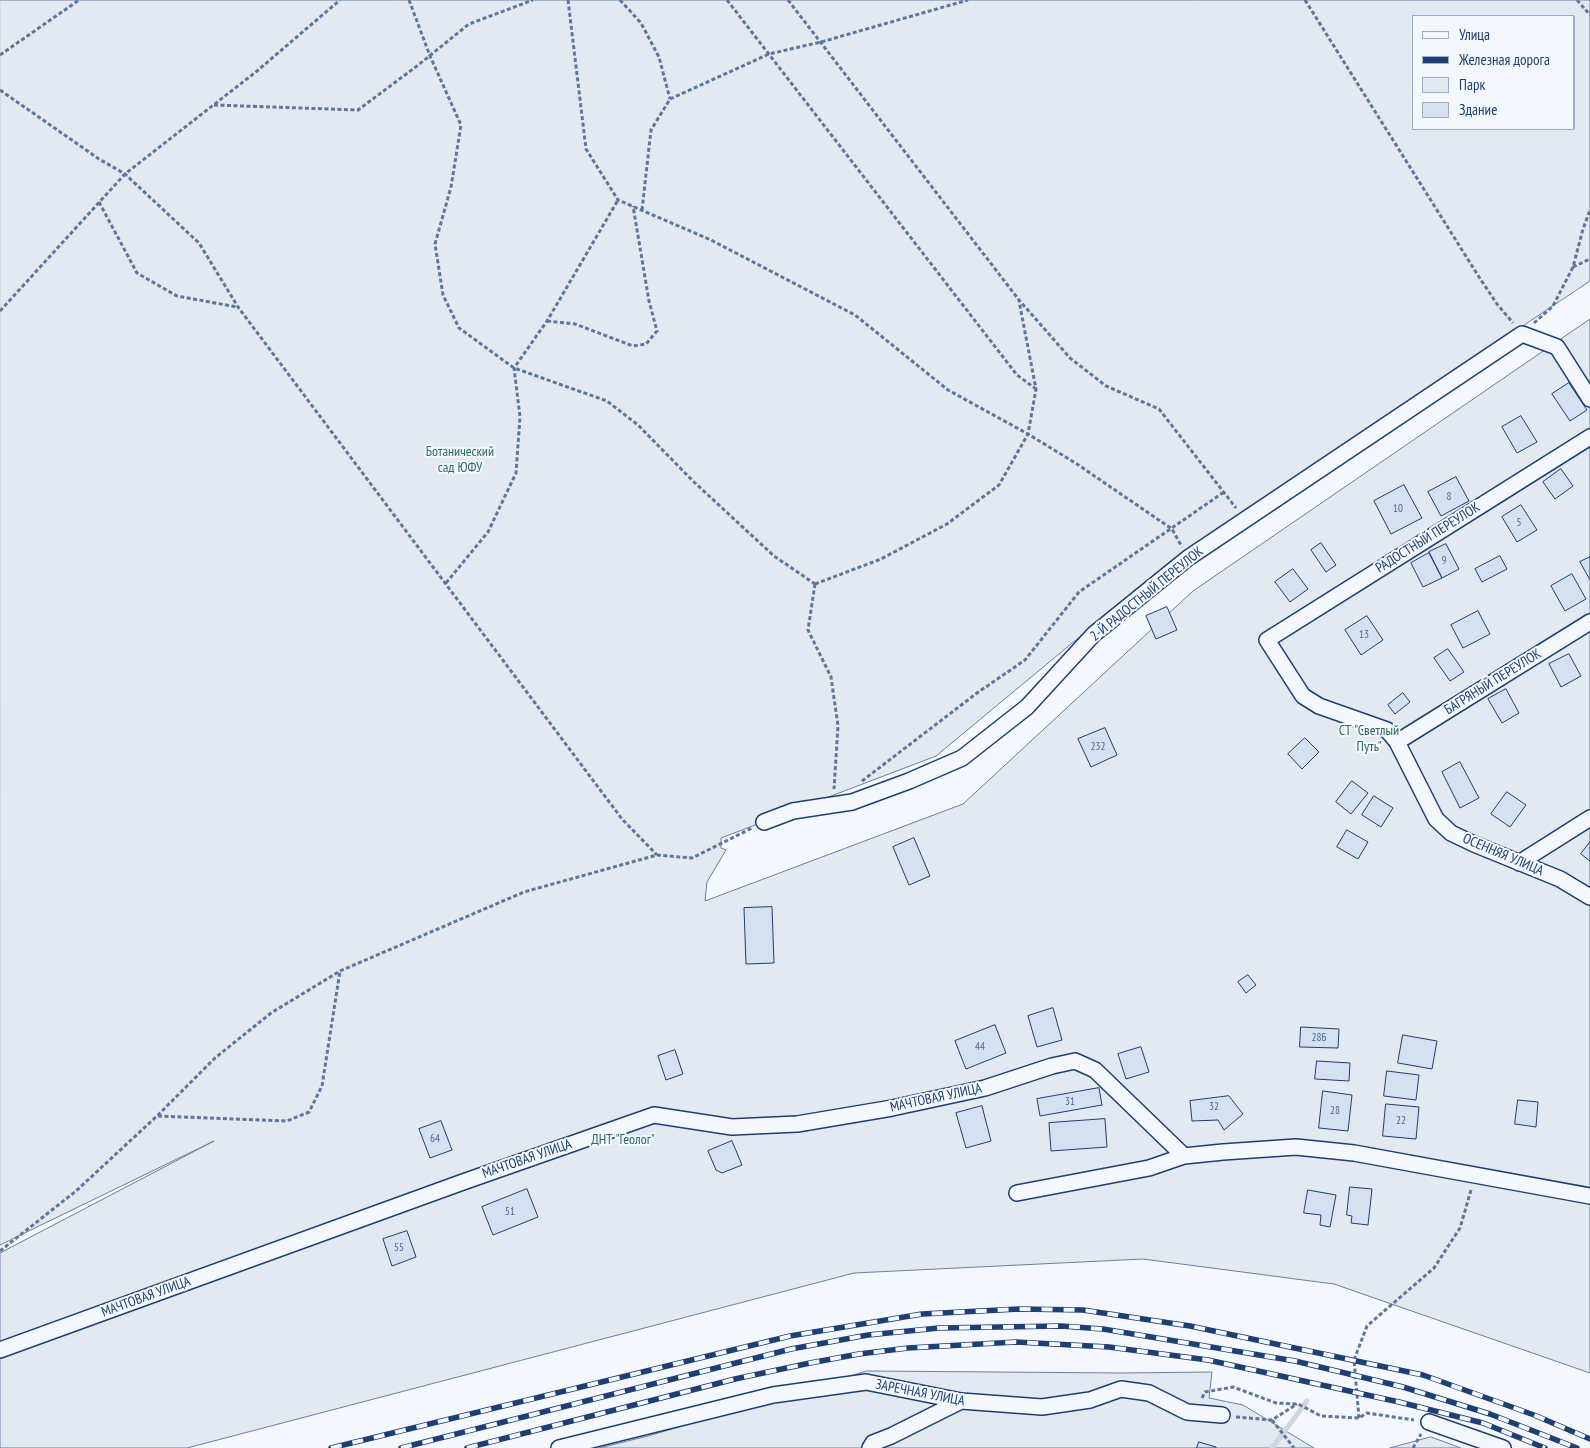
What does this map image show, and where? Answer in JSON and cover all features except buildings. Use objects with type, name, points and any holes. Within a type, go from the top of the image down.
[{"type":"street","points":[[1522,334],[1557,347],[1590,399]]},
{"type":"street","name":"2-Й РАДОСТНЫЙ ПЕРЕУЛОК","points":[[764,822],[793,811],[852,802],[962,758],[1027,707],[1094,634],[1188,558],[1522,334]]},
{"type":"street","name":"РАДОСТНЫЙ ПЕРЕУЛОК","points":[[1267,640],[1590,436]]},
{"type":"street","name":"БАГРЯНЫЙ ПЕРЕУЛОК","points":[[1397,742],[1590,622]]},
{"type":"street","name":"ОСЕННЯЯ УЛИЦА","points":[[1267,640],[1303,696],[1319,706],[1387,730],[1397,742],[1436,819],[1451,833],[1560,879],[1590,897]]},
{"type":"street","points":[[1519,863],[1590,818]]},
{"type":"street","name":"МАЧТОВАЯ УЛИЦА","points":[[0,1350],[463,1182],[654,1115],[732,1127],[797,1124],[892,1108],[985,1088],[1052,1066],[1075,1061],[1095,1070],[1184,1156]]},
{"type":"street","points":[[1017,1193],[1148,1168],[1184,1156],[1296,1148],[1354,1153],[1590,1196]]},
{"type":"street","name":"ЗАРЕЧНАЯ УЛИЦА","points":[[559,1448],[773,1395],[866,1382],[961,1401],[1042,1406],[1090,1400],[1121,1389],[1149,1393],[1187,1412],[1222,1415]]},
{"type":"street","points":[[870,1448],[873,1444],[961,1401]]},
{"type":"street","points":[[1428,1422],[1503,1448]]},
{"type":"path","points":[[0,55],[80,0]]},
{"type":"path","points":[[0,311],[125,174],[257,71],[340,0]]},
{"type":"path","points":[[409,0],[430,56],[461,125],[451,186],[435,244],[443,295],[459,328],[514,368],[607,401],[638,426],[694,482],[774,556],[815,584]]},
{"type":"path","points":[[213,105],[358,110],[469,24],[533,0]]},
{"type":"path","points":[[568,0],[586,150],[618,200],[711,240],[855,315],[948,390],[1028,434],[1172,529],[1188,558]]},
{"type":"path","points":[[620,0],[641,22],[659,57],[670,99]]},
{"type":"path","points":[[727,0],[1017,375],[1036,389]]},
{"type":"path","points":[[788,0],[1019,300],[1070,358],[1106,386],[1159,408],[1224,492],[1079,592],[1025,660],[977,693],[856,786]]},
{"type":"path","points":[[642,210],[650,130],[670,99],[769,54],[821,42],[968,0]]},
{"type":"path","points":[[1305,0],[1479,277],[1497,304],[1522,334],[1552,306],[1573,267],[1590,210]]},
{"type":"path","points":[[1577,0],[1590,15]]},
{"type":"path","points":[[0,90],[99,159],[125,174],[199,243],[238,307],[622,819],[657,855]]},
{"type":"path","points":[[446,583],[488,532],[516,473],[520,417],[514,368],[547,321],[618,200]]},
{"type":"path","points":[[99,202],[136,273],[177,296],[238,307]]},
{"type":"path","points":[[547,321],[574,324],[634,346],[646,344],[656,331],[634,206]]},
{"type":"path","points":[[1573,267],[1590,259]]},
{"type":"path","points":[[815,584],[881,559],[948,524],[999,485],[1028,434],[1036,389],[1019,300]]},
{"type":"path","points":[[815,584],[808,630],[831,677],[838,726],[833,805]]},
{"type":"path","points":[[0,1251],[76,1191],[157,1116],[215,1058],[271,1013],[340,970],[524,892],[657,855],[692,858],[764,822]]},
{"type":"path","points":[[157,1116],[287,1121],[309,1112],[322,1086],[340,970]]},
{"type":"path","points":[[1360,1418],[1354,1360],[1367,1326],[1434,1268],[1460,1228],[1475,1175]]},
{"type":"path","points":[[1192,1413],[1206,1392],[1233,1387],[1276,1403],[1298,1404],[1321,1416],[1360,1418],[1368,1413],[1428,1422]]},
{"type":"path","points":[[1222,1415],[1272,1420],[1298,1404]]},
{"type":"path","points":[[1272,1420],[1294,1448]]},
{"type":"green space","name":"Ботанический сад ЮФУ","points":[[0,0],[1590,0],[1590,281],[1171,561],[936,756],[721,838],[721,848],[726,850],[707,882],[705,901],[963,804],[1193,591],[1590,319],[1590,1373],[1334,1284],[1143,1259],[854,1273],[187,1448],[0,1448],[0,1253],[214,1141],[0,1245]]},
{"type":"green space","points":[[867,1371],[1212,1372],[1209,1398],[1243,1405],[1314,1448],[599,1448],[648,1436]]},
{"type":"green space","points":[[1431,1437],[1461,1448],[1390,1448]]},
{"type":"waterway","points":[[1272,1448],[1307,1401]]},
{"type":"railway","points":[[331,1448],[790,1336],[922,1314],[1019,1309],[1083,1310],[1190,1326],[1423,1375],[1534,1415],[1590,1439]]},
{"type":"railway","points":[[401,1448],[791,1349],[868,1335],[939,1328],[1061,1326],[1103,1329],[1295,1361],[1403,1387],[1490,1414],[1577,1448]]},
{"type":"railway","points":[[467,1448],[735,1379],[810,1363],[908,1348],[1016,1342],[1109,1347],[1208,1360],[1399,1402],[1483,1423],[1545,1448]]},
{"type":"park label","name":"СТ \"Светлый Путь\"","points":[[1369,740]]},
{"type":"park label","name":"ДНТ \"Геолог\"","points":[[623,1140]]}]
